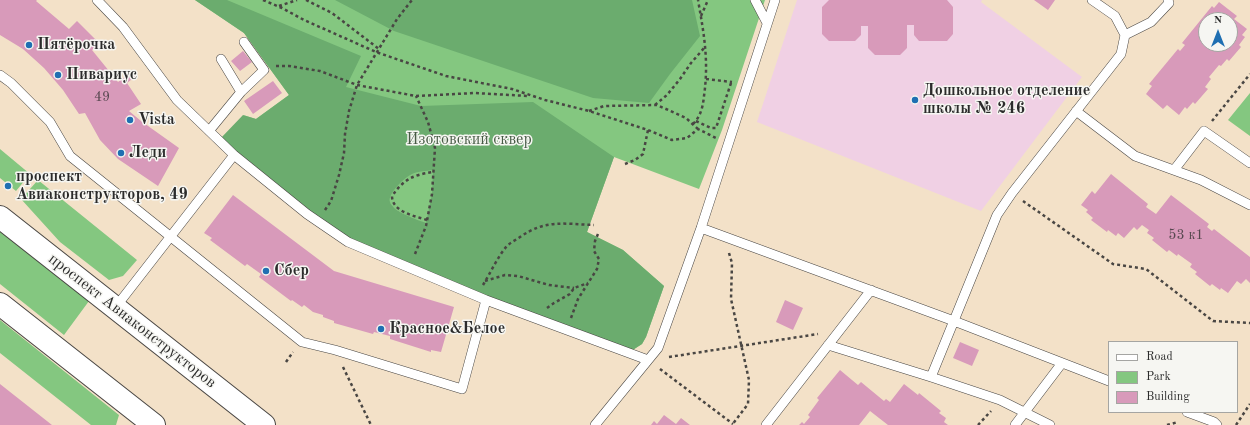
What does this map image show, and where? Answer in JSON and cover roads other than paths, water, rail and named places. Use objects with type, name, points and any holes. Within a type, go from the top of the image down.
[{"type":"street","name":"проспект Авиаконструкторов","points":[[0,217],[264,425]]},
{"type":"street","points":[[0,304],[143,419]]},
{"type":"lane","points":[[97,0],[123,27],[177,100],[209,131],[234,155],[318,221],[348,242],[486,300],[648,360]]},
{"type":"lane","points":[[755,0],[767,23]]},
{"type":"lane","points":[[596,425],[658,348],[729,145],[775,0]]},
{"type":"lane","points":[[931,377],[997,215],[1012,193],[1121,54],[1125,35],[1114,16],[1092,0]]},
{"type":"lane","points":[[1125,35],[1151,22],[1169,3],[1168,0]]},
{"type":"lane","points":[[209,131],[241,92],[264,70],[244,42]]},
{"type":"lane","points":[[221,59],[241,92]]},
{"type":"lane","points":[[0,75],[11,83],[50,122],[70,156],[302,342],[335,350],[462,389],[486,300]]},
{"type":"lane","points":[[1076,111],[1136,156],[1201,180],[1250,205]]},
{"type":"lane","points":[[1174,170],[1204,130],[1250,163]]},
{"type":"lane","points":[[115,308],[234,155]]},
{"type":"lane","points":[[701,228],[954,321],[1108,382]]},
{"type":"lane","points":[[766,425],[871,290]]},
{"type":"lane","points":[[828,345],[1000,400],[1050,425]]},
{"type":"lane","points":[[1015,425],[1062,363]]},
{"type":"lane","points":[[1190,413],[1214,422],[1217,425]]},
{"type":"place","name":"Пятёрочка","points":[[29,45]]},
{"type":"place","name":"Пивариус","points":[[58,75]]},
{"type":"place","name":"Дошкольное отделение школы № 246","points":[[915,100]]},
{"type":"place","name":"Vista","points":[[130,120]]},
{"type":"place","name":"Леди","points":[[121,153]]},
{"type":"place","name":"проспект Авиаконструкторов, 49","points":[[8,186]]},
{"type":"place","name":"Сбер","points":[[266,271]]},
{"type":"place","name":"Красное&Белое","points":[[381,329]]},
{"type":"park label","name":"Изотовский сквер","points":[[469,140]]}]
